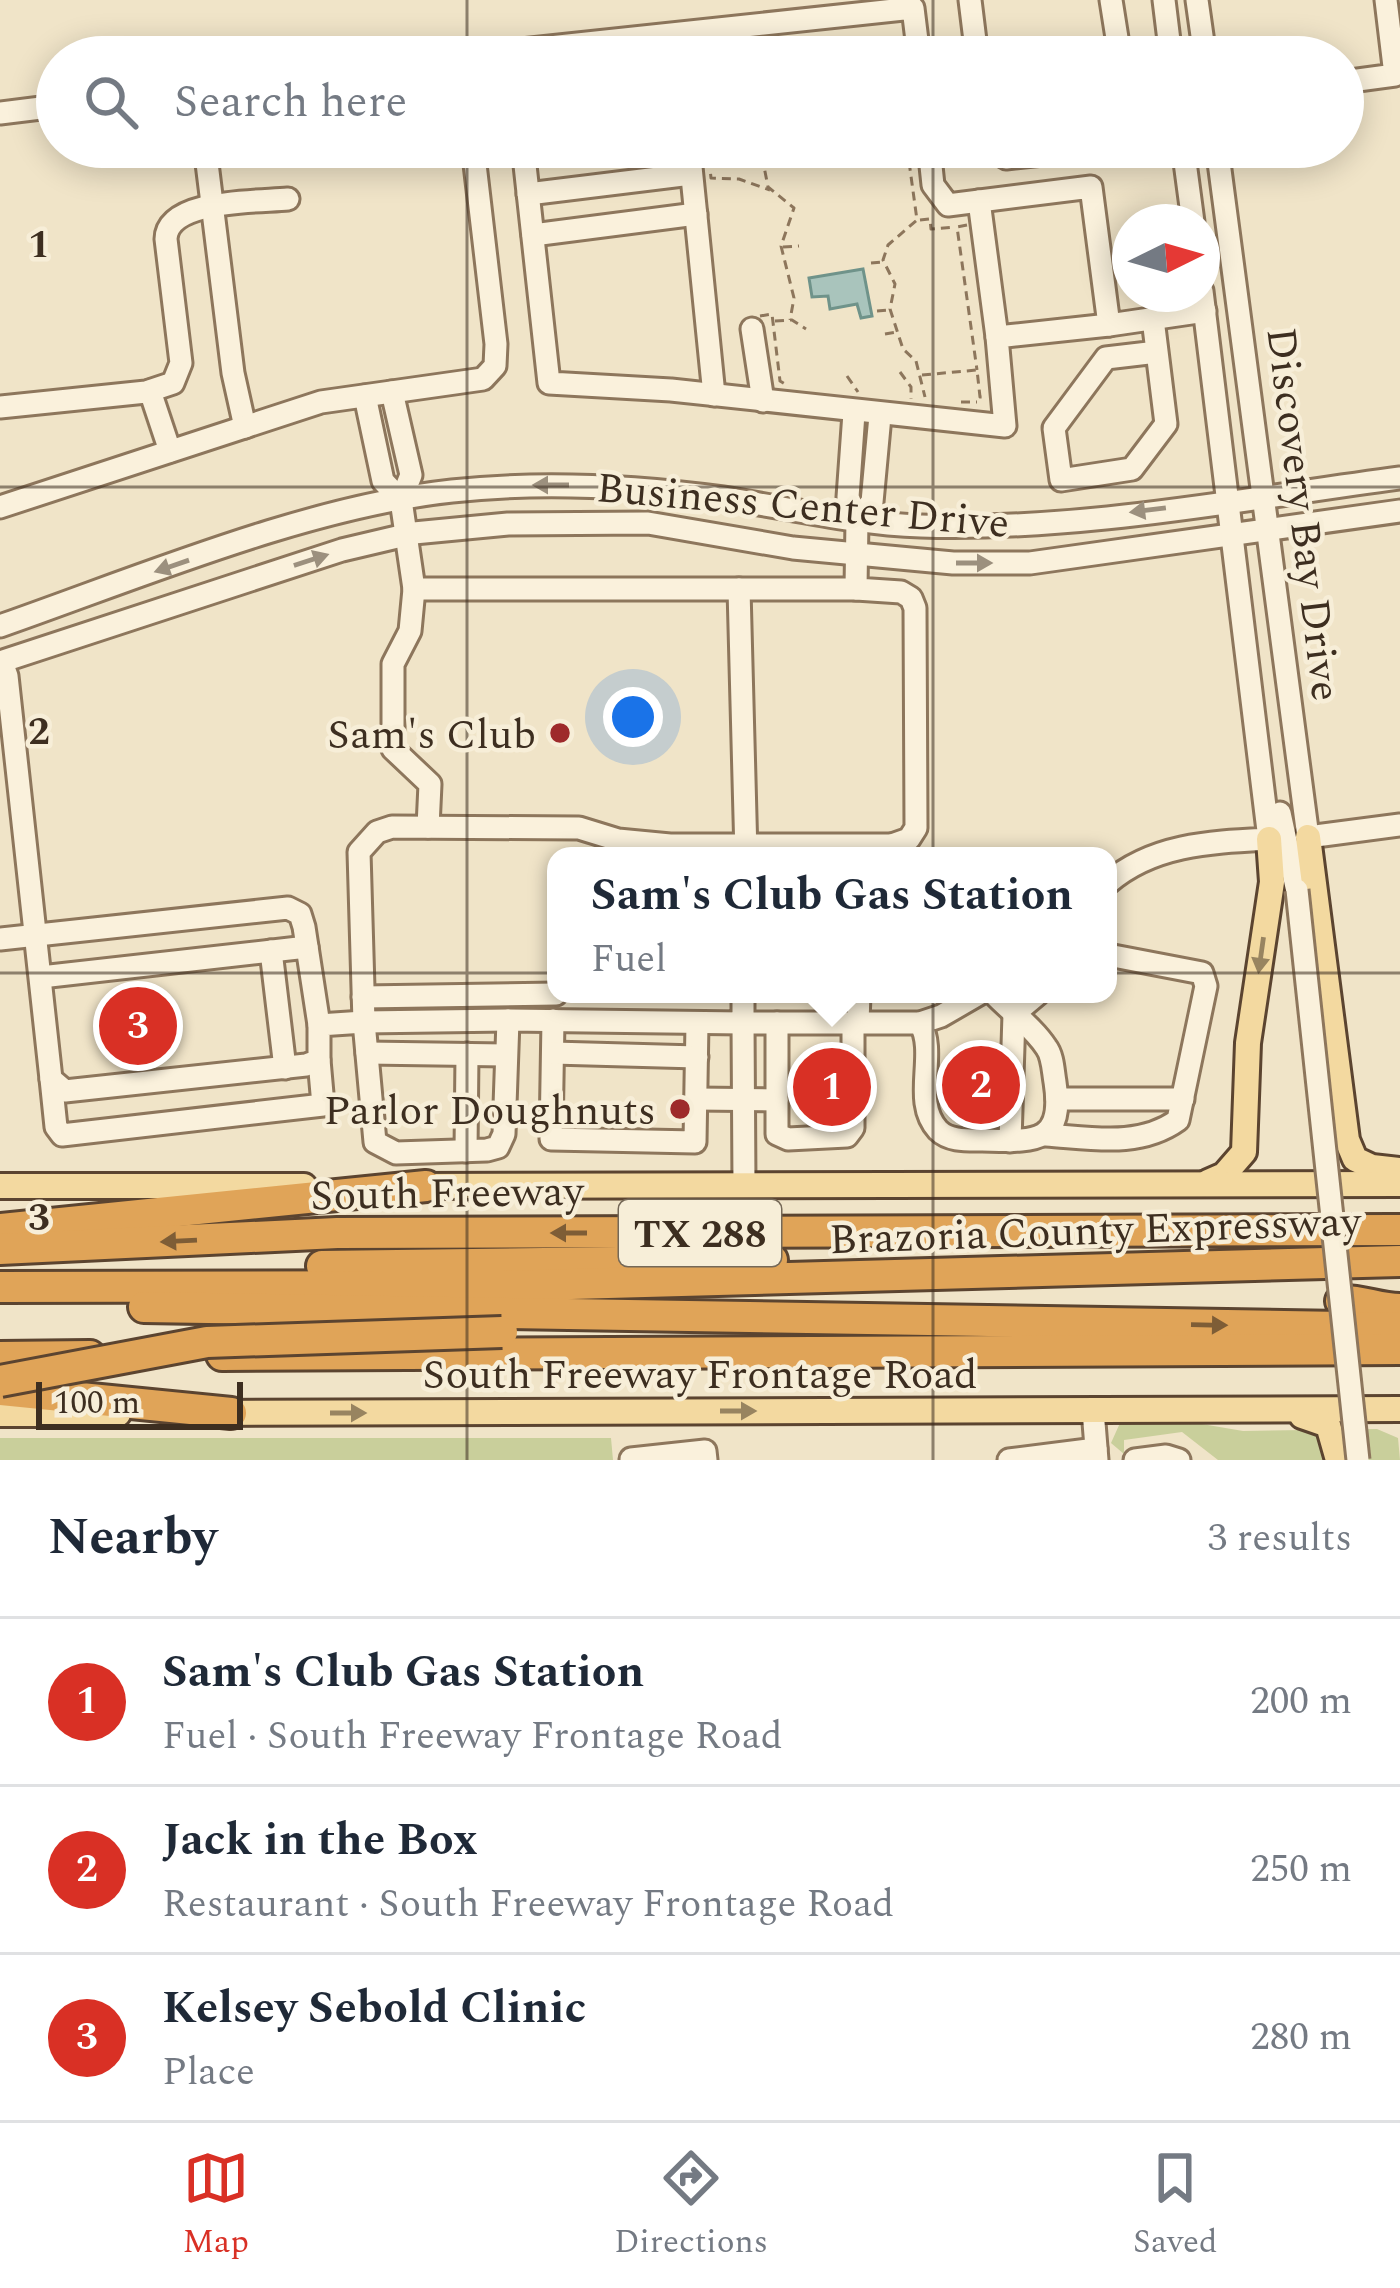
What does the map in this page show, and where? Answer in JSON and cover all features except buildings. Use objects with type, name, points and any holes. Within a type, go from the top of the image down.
[{"type":"highway","points":[[0,1229],[426,1186]]},
{"type":"highway","name":"South Freeway","points":[[0,1249],[337,1234],[1400,1230]]},
{"type":"highway","points":[[0,1261],[74,1269],[1088,1255],[1155,1269]]},
{"type":"highway","name":"Brazoria County Expressway","points":[[0,1287],[501,1286],[1400,1261]]},
{"type":"highway","points":[[1350,1301],[1372,1291],[1400,1290]]},
{"type":"highway","points":[[1350,1301],[1376,1309],[1400,1309]]},
{"type":"highway","name":"Brazoria County Expressway","points":[[0,1305],[1400,1328]]},
{"type":"highway","points":[[0,1386],[207,1342],[502,1332],[1107,1335],[1162,1324]]},
{"type":"highway","points":[[0,1357],[1400,1349]]},
{"type":"highway","points":[[0,1386],[231,1413]]},
{"type":"main road","points":[[1308,837],[1347,1140],[1355,1159],[1372,1168],[1400,1170]]},
{"type":"main road","points":[[1202,1184],[1223,1175],[1244,1151],[1248,1043],[1272,883],[1269,839]]},
{"type":"main road","points":[[0,1186],[1400,1184]]},
{"type":"main road","name":"South Freeway Frontage Road","points":[[0,1414],[1400,1409]]},
{"type":"main road","points":[[1210,1410],[1241,1416],[1306,1416],[1328,1426],[1338,1460]]},
{"type":"street","points":[[970,0],[974,36]]},
{"type":"street","points":[[1112,0],[1117,36]]},
{"type":"street","points":[[1164,0],[1168,36]]},
{"type":"street","points":[[1197,0],[1202,36]]},
{"type":"street","points":[[1364,79],[1395,75],[1386,0]]},
{"type":"street","points":[[735,36],[913,8],[916,36]]},
{"type":"street","points":[[0,113],[36,109]]},
{"type":"street","points":[[208,168],[233,373],[245,427]]},
{"type":"street","points":[[0,508],[321,402],[483,379],[495,366],[496,344],[475,168]]},
{"type":"street","points":[[525,168],[549,383],[1005,426],[980,212]]},
{"type":"street","points":[[528,194],[652,168]]},
{"type":"street","points":[[695,168],[714,395]]},
{"type":"street","points":[[931,168],[939,199],[980,212],[1090,187],[1109,325]]},
{"type":"street","points":[[1186,168],[1191,204]]},
{"type":"street","name":"Discovery Bay Drive","points":[[1220,168],[1308,837],[1297,890]]},
{"type":"street","points":[[0,407],[150,391],[173,383],[182,363],[166,230],[182,213],[288,199]]},
{"type":"street","points":[[532,235],[696,214]]},
{"type":"street","points":[[997,337],[1154,319],[1173,312]]},
{"type":"street","name":"Discovery Bay Drive","points":[[1204,312],[1269,839]]},
{"type":"street","points":[[1060,480],[1132,469],[1166,424],[1154,319]]},
{"type":"street","points":[[752,323],[763,401]]},
{"type":"street","points":[[1065,521],[1054,428],[1106,358],[1157,352]]},
{"type":"street","points":[[150,391],[170,452]]},
{"type":"street","points":[[392,392],[411,475],[401,500],[414,589],[410,631],[393,664],[393,748],[430,784],[428,827]]},
{"type":"street","points":[[365,396],[383,481],[401,500]]},
{"type":"street","points":[[854,413],[848,497],[857,519],[856,589]]},
{"type":"street","points":[[857,519],[872,502],[880,416]]},
{"type":"street","name":"Business Center Drive","points":[[0,626],[248,540],[448,491],[542,484],[645,488],[918,526],[1065,521],[1400,478]]},
{"type":"street","name":"Business Center Drive","points":[[1,662],[342,550],[407,535],[508,524],[648,523],[858,555],[1030,563],[1400,511]]},
{"type":"street","points":[[1239,588],[1262,671],[1281,824],[1297,890],[1350,1301],[1358,1460]]},
{"type":"street","points":[[414,589],[901,592],[915,608],[916,828],[897,847]]},
{"type":"street","points":[[739,589],[746,847]]},
{"type":"street","points":[[0,939],[37,935],[288,908],[300,914],[319,1024],[323,1105],[62,1135],[56,1127],[37,935],[1,662]]},
{"type":"street","points":[[1308,837],[1400,824]]},
{"type":"street","points":[[508,1020],[504,1134],[499,1148],[395,1153],[375,1142],[364,1022],[358,852],[377,832],[392,827],[579,827],[617,840],[699,847]]},
{"type":"street","points":[[1117,876],[1154,856],[1201,842],[1269,839]]},
{"type":"street","points":[[41,977],[307,946]]},
{"type":"street","points":[[271,950],[285,1068]]},
{"type":"street","points":[[920,1022],[926,1031],[929,1118],[941,1134],[958,1140],[1029,1141],[1046,1135],[1122,1140],[1159,1133],[1178,1120],[1206,986],[1202,973],[1117,958]]},
{"type":"street","points":[[363,997],[547,994]]},
{"type":"street","points":[[743,1003],[744,1185]]},
{"type":"street","points":[[776,1023],[777,1134],[788,1139],[847,1136],[853,1128],[858,1003]]},
{"type":"street","points":[[319,1024],[920,1022],[963,1003]]},
{"type":"street","points":[[1003,1003],[1049,1049],[1057,1099],[1054,1124],[1046,1135]]},
{"type":"street","points":[[1010,1141],[1014,1015],[1028,1003]]},
{"type":"street","points":[[553,1021],[551,1139],[695,1142],[698,1023]]},
{"type":"street","points":[[367,1053],[505,1055]]},
{"type":"street","points":[[553,1053],[697,1057]]},
{"type":"street","points":[[466,1151],[467,1054]]},
{"type":"street","points":[[51,1079],[65,1090],[76,1091],[285,1068],[319,1060]]},
{"type":"street","points":[[1057,1099],[1183,1099]]},
{"type":"street","points":[[696,1100],[777,1100]]},
{"type":"street","points":[[1010,1460],[1096,1455],[1093,1410]]},
{"type":"street","points":[[631,1459],[705,1451],[706,1460]]},
{"type":"street","points":[[1142,1459],[1166,1456],[1179,1460]]},
{"type":"path","points":[[703,168],[711,178],[739,179],[770,190],[794,208],[781,248],[793,295],[790,320]]},
{"type":"path","points":[[765,168],[770,190]]},
{"type":"path","points":[[910,168],[917,220]]},
{"type":"path","points":[[900,373],[911,387],[911,400],[925,402],[916,361],[902,347],[890,310],[895,284],[884,261],[888,244],[917,220],[930,219],[931,229],[957,226],[980,212]]},
{"type":"path","points":[[957,226],[980,397],[1002,394]]},
{"type":"path","points":[[781,248],[799,246]]},
{"type":"path","points":[[871,262],[884,261]]},
{"type":"path","points":[[793,295],[804,293]]},
{"type":"path","points":[[877,311],[890,310]]},
{"type":"path","points":[[752,323],[770,313],[780,381],[802,387]]},
{"type":"path","points":[[774,321],[790,320],[806,329]]},
{"type":"path","points":[[885,334],[899,332]]},
{"type":"path","points":[[920,375],[977,370]]},
{"type":"path","points":[[839,392],[858,394],[848,376]]},
{"type":"path","points":[[960,402],[977,402]]},
{"type":"green space","points":[[1120,1423],[1196,1423],[1243,1431],[1377,1429],[1398,1438],[1400,1460],[1218,1460],[1182,1432],[1124,1440],[1124,1454],[1111,1443]]},
{"type":"green space","points":[[0,1438],[611,1438],[613,1460],[0,1460]]},
{"type":"water","points":[[863,269],[872,316],[861,318],[857,304],[830,309],[828,296],[812,297],[809,278]]},
{"type":"place","name":"Sam's Club","points":[[560,733]]},
{"type":"place","name":"Kelsey Sebold Clinic","points":[[138,1026]]},
{"type":"place","name":"Jack in the Box","points":[[981,1085]]},
{"type":"place","name":"Sam's Club Gas Station","points":[[832,1087]]},
{"type":"place","name":"Parlor Doughnuts","points":[[680,1109]]}]
